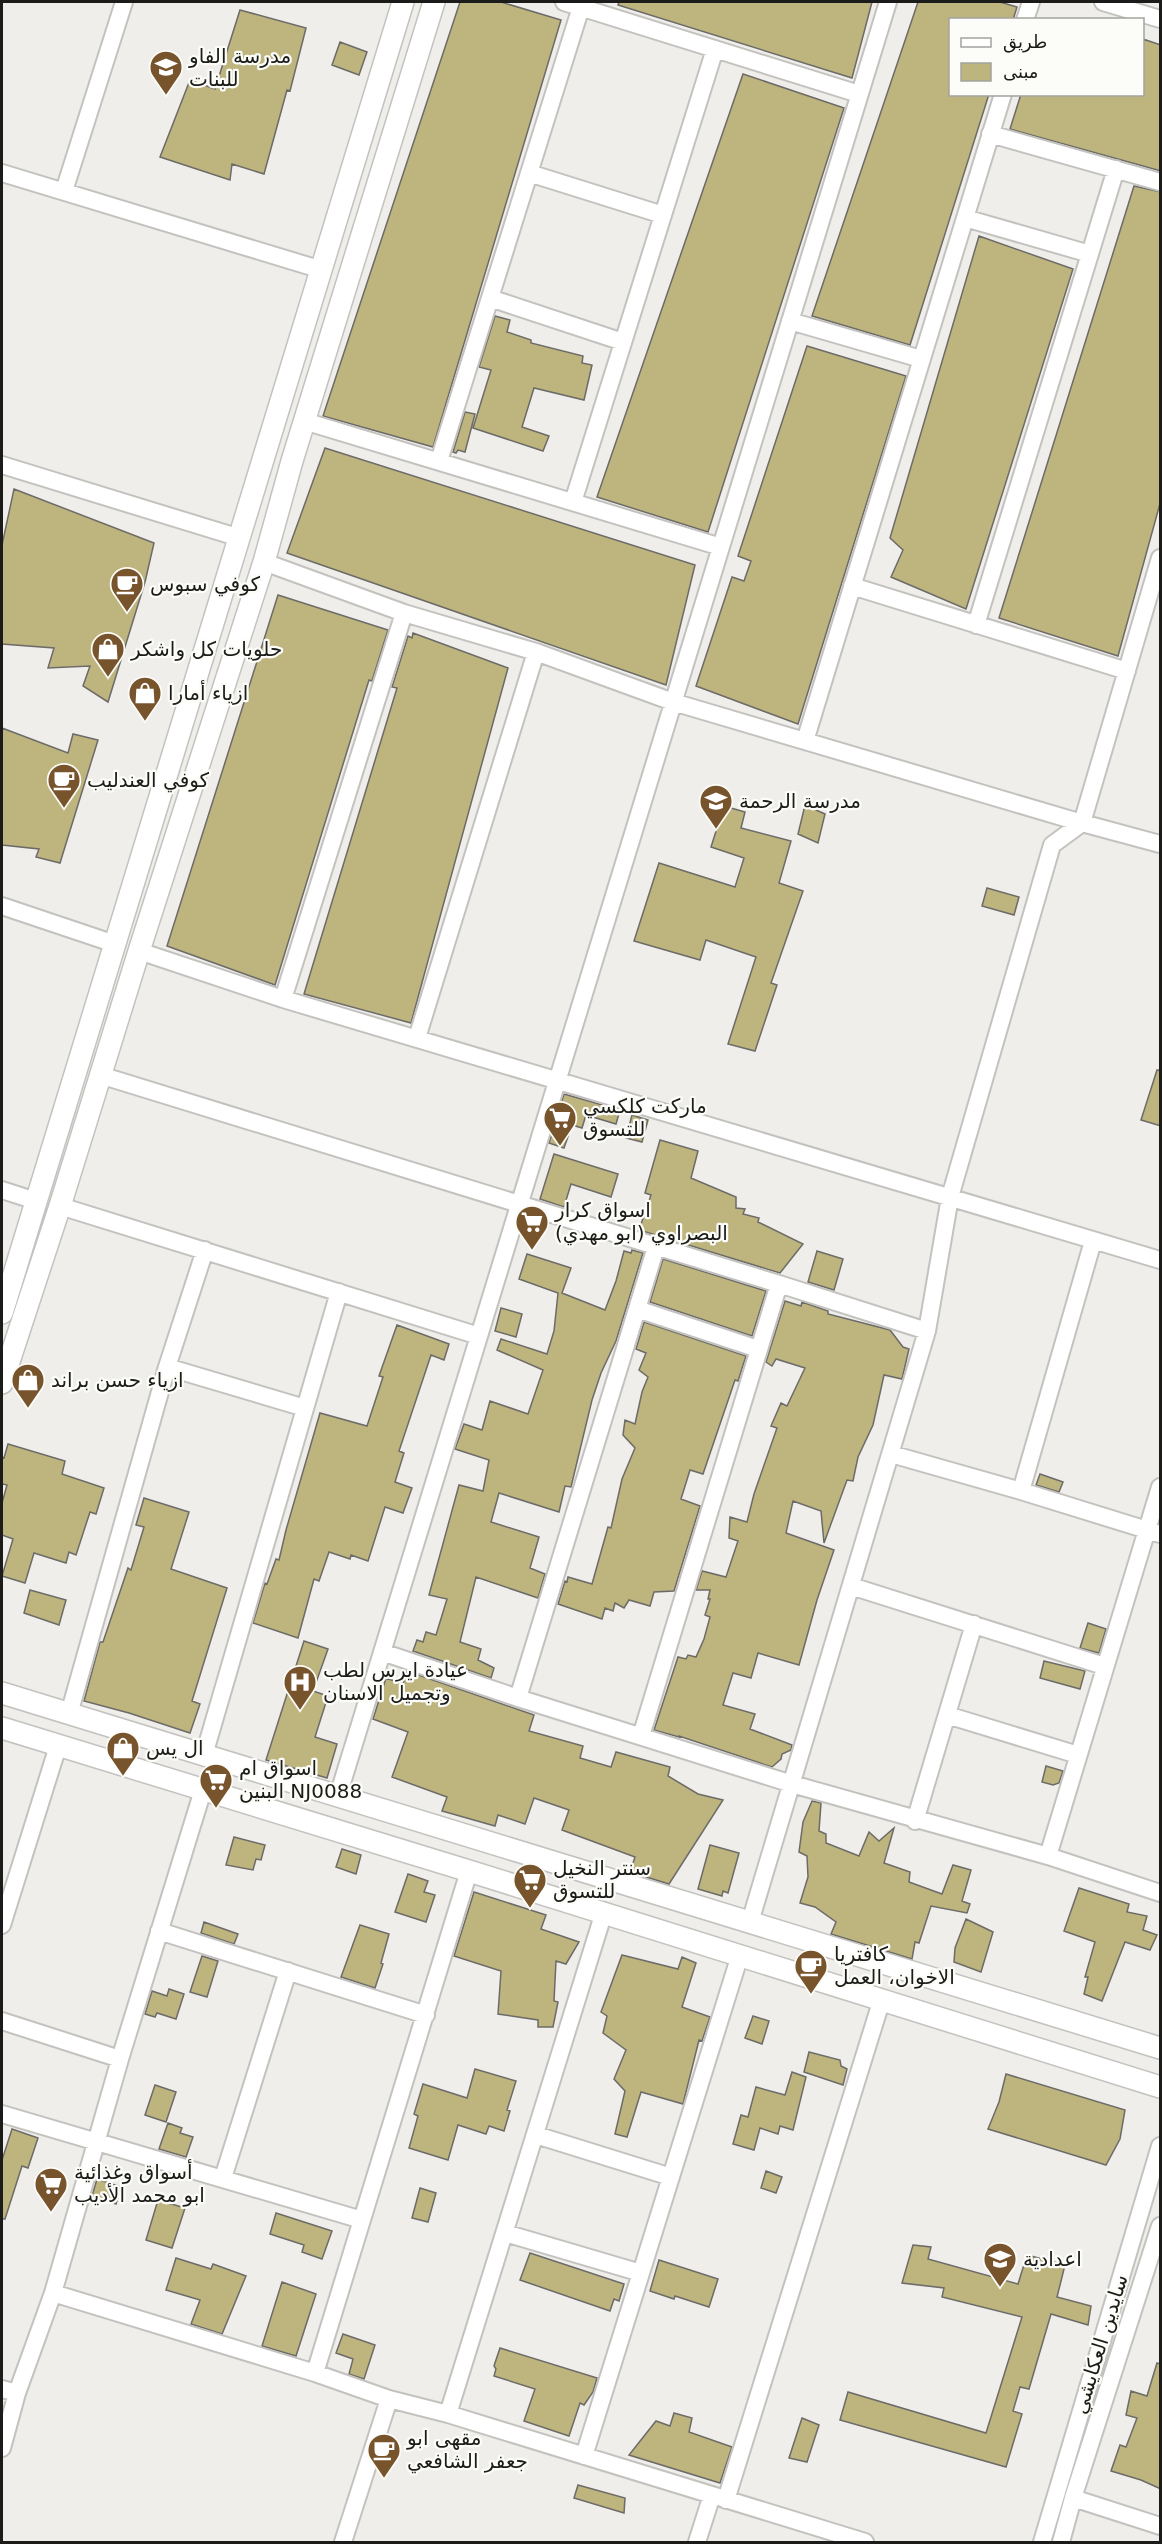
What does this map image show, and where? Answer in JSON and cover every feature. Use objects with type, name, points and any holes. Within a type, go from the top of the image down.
[{"type":"street","points":[[64,191],[124,2]]},
{"type":"street","points":[[2,1313],[403,2]]},
{"type":"street","points":[[2,1383],[264,562],[304,421],[434,2]]},
{"type":"street","points":[[564,2],[859,94]]},
{"type":"street","points":[[338,1796],[888,2]]},
{"type":"street","points":[[1026,18],[1031,2]]},
{"type":"street","points":[[1103,2],[1161,19]]},
{"type":"street","points":[[439,461],[580,7]]},
{"type":"street","points":[[573,502],[715,49]]},
{"type":"street","points":[[805,741],[1002,96]]},
{"type":"street","points":[[990,134],[1161,182]]},
{"type":"street","points":[[976,625],[1116,169]]},
{"type":"street","points":[[2,173],[322,270]]},
{"type":"street","points":[[529,173],[663,215]]},
{"type":"street","points":[[965,218],[1089,254]]},
{"type":"street","points":[[490,298],[623,342]]},
{"type":"street","points":[[790,321],[921,359]]},
{"type":"street","points":[[304,421],[721,547]]},
{"type":"street","points":[[272,435],[277,443],[285,448],[297,446]]},
{"type":"street","points":[[2,465],[240,538]]},
{"type":"street","points":[[259,476],[266,472],[275,473],[285,485]]},
{"type":"street","points":[[750,1922],[927,1331],[950,1197],[1052,846],[1082,823],[1161,558]]},
{"type":"street","points":[[264,562],[404,613],[536,652],[673,702],[1082,823],[1161,844]]},
{"type":"street","points":[[852,586],[1127,671]]},
{"type":"street","points":[[283,999],[404,613]]},
{"type":"street","points":[[417,1038],[536,652]]},
{"type":"street","points":[[2,906],[115,944]]},
{"type":"street","points":[[139,951],[283,999],[1161,1260]]},
{"type":"street","points":[[100,1075],[927,1331]]},
{"type":"street","points":[[2,1190],[36,1201]]},
{"type":"street","points":[[60,1206],[479,1336]]},
{"type":"street","points":[[1021,1491],[1093,1241]]},
{"type":"street","points":[[518,1698],[656,1246]]},
{"type":"street","points":[[69,1714],[167,1367],[205,1250]]},
{"type":"street","points":[[641,1736],[758,1349],[780,1284]]},
{"type":"street","points":[[204,1755],[339,1292]]},
{"type":"street","points":[[637,1309],[758,1349]]},
{"type":"street","points":[[167,1367],[305,1408]]},
{"type":"street","points":[[891,1454],[1154,1532]]},
{"type":"street","points":[[1048,1856],[1104,1666],[1154,1532],[1161,1487]]},
{"type":"street","points":[[851,1586],[1104,1666]]},
{"type":"street","points":[[915,1821],[974,1624]]},
{"type":"street","points":[[382,1652],[518,1698],[792,1784],[915,1821],[1048,1856],[1161,1893]]},
{"type":"street","points":[[2,1693],[1161,2048]]},
{"type":"street","points":[[947,1715],[1078,1755]]},
{"type":"street","points":[[2,1728],[470,1870],[1161,2087]]},
{"type":"street","points":[[2,1925],[58,1746]]},
{"type":"street","points":[[2,2448],[9,2391],[53,2293],[120,2059],[203,1790]]},
{"type":"street","points":[[315,2373],[470,1870]]},
{"type":"street","points":[[448,2414],[604,1912]]},
{"type":"street","points":[[159,1931],[426,2014]]},
{"type":"street","points":[[772,1965],[785,1952],[787,1940],[784,1933]]},
{"type":"street","points":[[823,1981],[816,1966],[816,1960],[825,1945]]},
{"type":"street","points":[[584,2456],[740,1955]]},
{"type":"street","points":[[223,2178],[288,1971]]},
{"type":"street","points":[[698,2542],[719,2497],[882,1999]]},
{"type":"street","points":[[2,2021],[120,2059]]},
{"type":"street","points":[[2,2114],[362,2220]]},
{"type":"street","points":[[536,2135],[671,2177]]},
{"type":"street","name":"سايدين العكايشي","points":[[1042,2542],[1161,2146]]},
{"type":"street","name":"سايدين العكايشي","points":[[1061,2542],[1073,2498],[1161,2226]]},
{"type":"street","points":[[505,2233],[641,2273]]},
{"type":"street","points":[[53,2293],[315,2373],[389,2399],[448,2414],[865,2542]]},
{"type":"street","points":[[348,2541],[389,2399]]},
{"type":"street","points":[[1073,2498],[1161,2526]]},
{"type":"building","points":[[460,2],[501,2],[561,20],[433,447],[323,416]]},
{"type":"building","points":[[619,2],[872,2],[852,78],[618,5]]},
{"type":"building","points":[[918,2],[1000,2],[1017,7],[1014,18],[949,18],[949,96],[988,96],[910,345],[812,316]]},
{"type":"building","points":[[240,10],[306,28],[290,91],[287,90],[264,174],[232,164],[230,180],[160,157],[190,80],[215,89]]},
{"type":"building","points":[[1144,39],[1161,45],[1161,171],[1010,129],[1020,96],[1144,96]]},
{"type":"building","points":[[340,42],[367,52],[359,75],[332,65]]},
{"type":"building","points":[[743,74],[844,108],[708,532],[597,497]]},
{"type":"building","points":[[1134,186],[1161,192],[1161,500],[1118,656],[999,618]]},
{"type":"building","points":[[979,236],[1073,269],[966,609],[891,577],[903,550],[890,538]]},
{"type":"building","points":[[495,316],[510,320],[507,332],[531,340],[531,343],[583,356],[582,363],[592,365],[584,400],[534,388],[522,427],[549,436],[543,451],[473,428],[491,370],[479,367]]},
{"type":"building","points":[[807,346],[906,376],[798,724],[696,686],[732,577],[744,581],[751,561],[738,556]]},
{"type":"building","points":[[465,412],[475,414],[465,452],[458,450],[456,453],[453,452]]},
{"type":"building","points":[[325,448],[695,565],[666,685],[287,553]]},
{"type":"building","points":[[14,489],[154,543],[145,582],[108,702],[83,686],[90,666],[48,668],[54,648],[2,644],[2,545]]},
{"type":"building","points":[[278,595],[388,630],[372,681],[369,680],[275,985],[167,946]]},
{"type":"building","points":[[413,633],[508,668],[411,1023],[304,994],[397,688],[392,687],[408,636],[412,638]]},
{"type":"building","points":[[2,728],[68,753],[73,734],[98,740],[60,863],[36,857],[39,849],[2,845]]},
{"type":"building","points":[[805,805],[825,814],[818,843],[798,834]]},
{"type":"building","points":[[724,806],[745,812],[741,828],[791,841],[779,883],[803,891],[771,983],[777,985],[755,1051],[728,1044],[756,957],[706,940],[700,960],[634,941],[659,863],[735,887],[744,858],[711,847]]},
{"type":"building","points":[[987,888],[1019,897],[1014,915],[982,906]]},
{"type":"building","points":[[1157,1070],[1161,1070],[1161,1126],[1141,1120]]},
{"type":"building","points":[[564,1094],[620,1110],[616,1124],[586,1115],[582,1128],[572,1125],[564,1148],[549,1143]]},
{"type":"building","points":[[632,1115],[648,1120],[642,1142],[626,1138]]},
{"type":"building","points":[[660,1140],[698,1151],[691,1178],[736,1197],[736,1208],[745,1209],[743,1214],[759,1218],[758,1222],[803,1244],[780,1273],[639,1230],[651,1195],[645,1193]]},
{"type":"building","points":[[554,1154],[618,1174],[611,1197],[571,1184],[564,1207],[540,1199]]},
{"type":"building","points":[[632,1250],[643,1253],[616,1341],[601,1373],[592,1400],[571,1487],[565,1486],[559,1512],[499,1493],[491,1522],[539,1537],[530,1568],[545,1574],[538,1598],[476,1577],[460,1642],[481,1649],[478,1660],[494,1668],[491,1678],[413,1651],[417,1640],[423,1642],[426,1632],[436,1635],[447,1599],[429,1595],[459,1485],[483,1491],[489,1460],[455,1449],[464,1424],[482,1430],[490,1401],[528,1414],[543,1370],[497,1350],[501,1339],[547,1354],[554,1331],[558,1293],[519,1279],[527,1254],[571,1268],[562,1293],[605,1310],[624,1251],[631,1253]]},
{"type":"building","points":[[817,1251],[843,1259],[834,1290],[808,1282]]},
{"type":"building","points":[[663,1259],[766,1291],[752,1336],[650,1302]]},
{"type":"building","points":[[785,1301],[801,1306],[802,1302],[828,1311],[828,1314],[890,1330],[903,1347],[909,1349],[902,1379],[884,1375],[873,1425],[858,1457],[853,1481],[847,1480],[824,1543],[821,1511],[793,1501],[786,1533],[834,1550],[799,1665],[758,1653],[751,1678],[733,1673],[723,1705],[755,1714],[750,1729],[792,1745],[791,1750],[782,1754],[781,1759],[772,1767],[654,1730],[678,1657],[686,1659],[688,1655],[696,1657],[704,1639],[710,1617],[705,1615],[710,1590],[696,1590],[702,1571],[726,1577],[738,1541],[729,1538],[730,1517],[747,1522],[754,1494],[777,1428],[771,1426],[781,1403],[787,1406],[805,1368],[776,1359],[772,1366],[766,1362]]},
{"type":"building","points":[[501,1308],[522,1314],[516,1337],[495,1331]]},
{"type":"building","points":[[644,1322],[746,1356],[738,1381],[735,1380],[703,1474],[690,1470],[681,1499],[700,1506],[674,1591],[654,1592],[650,1606],[629,1600],[624,1608],[615,1603],[613,1611],[605,1608],[602,1619],[558,1604],[568,1577],[592,1584],[608,1527],[611,1528],[622,1479],[635,1448],[623,1435],[625,1420],[635,1424],[648,1377],[639,1370],[646,1353],[636,1349]]},
{"type":"building","points":[[397,1325],[449,1344],[444,1360],[431,1355],[399,1451],[404,1453],[395,1482],[412,1488],[403,1513],[385,1507],[368,1561],[351,1555],[350,1559],[329,1552],[319,1581],[314,1579],[298,1638],[253,1623],[265,1583],[267,1584],[276,1559],[279,1560],[320,1413],[367,1426],[383,1377],[379,1376]]},
{"type":"building","points":[[8,1444],[65,1461],[62,1474],[104,1488],[96,1514],[90,1512],[76,1555],[69,1552],[66,1563],[34,1553],[25,1583],[2,1576],[13,1539],[2,1535],[2,1503],[7,1485],[2,1484],[2,1457],[4,1458]]},
{"type":"building","points":[[1040,1474],[1063,1482],[1059,1492],[1036,1485]]},
{"type":"building","points":[[144,1498],[189,1512],[171,1569],[227,1588],[192,1701],[200,1704],[190,1733],[84,1701],[100,1642],[103,1642],[128,1568],[131,1570],[144,1527],[136,1525]]},
{"type":"building","points":[[30,1590],[66,1600],[59,1625],[24,1613]]},
{"type":"building","points":[[1088,1623],[1106,1629],[1099,1653],[1080,1648]]},
{"type":"building","points":[[304,1641],[328,1649],[313,1691],[328,1696],[315,1737],[337,1744],[327,1778],[266,1760]]},
{"type":"building","points":[[1044,1661],[1085,1671],[1080,1689],[1040,1678]]},
{"type":"building","points":[[407,1671],[534,1715],[529,1731],[583,1746],[580,1758],[611,1767],[616,1752],[670,1767],[668,1776],[698,1794],[723,1800],[669,1884],[630,1872],[635,1857],[562,1830],[569,1810],[534,1798],[525,1824],[498,1815],[495,1826],[442,1811],[447,1797],[392,1777],[408,1732],[373,1719],[386,1678],[403,1684]]},
{"type":"building","points":[[1046,1766],[1063,1771],[1059,1783],[1053,1785],[1042,1782]]},
{"type":"building","points":[[812,1801],[821,1803],[819,1831],[826,1834],[826,1843],[859,1856],[869,1832],[879,1841],[894,1828],[884,1863],[910,1872],[909,1882],[942,1894],[953,1865],[971,1870],[962,1901],[970,1904],[967,1913],[931,1906],[919,1943],[915,1942],[912,1959],[831,1934],[836,1922],[815,1907],[800,1903],[808,1877],[807,1856],[799,1852],[803,1822]]},
{"type":"building","points":[[234,1837],[265,1845],[261,1860],[256,1859],[253,1870],[226,1865]]},
{"type":"building","points":[[710,1845],[739,1853],[728,1893],[723,1891],[722,1896],[698,1889]]},
{"type":"building","points":[[342,1849],[361,1855],[356,1874],[336,1867]]},
{"type":"building","points":[[408,1874],[428,1881],[424,1892],[435,1895],[426,1922],[395,1912]]},
{"type":"building","points":[[1079,1888],[1129,1904],[1127,1912],[1147,1916],[1143,1930],[1157,1935],[1150,1950],[1125,1942],[1102,2001],[1084,1994],[1088,1977],[1085,1977],[1095,1942],[1064,1931]]},
{"type":"building","points":[[474,1892],[546,1915],[541,1929],[579,1942],[566,1964],[556,1961],[554,2001],[558,2002],[553,2027],[538,2027],[538,2020],[498,2014],[501,1971],[454,1956]]},
{"type":"building","points":[[966,1919],[993,1932],[981,1972],[954,1962],[955,1948]]},
{"type":"building","points":[[204,1922],[238,1934],[234,1944],[201,1933]]},
{"type":"building","points":[[360,1925],[389,1934],[375,1988],[341,1977]]},
{"type":"building","points":[[622,1955],[678,1969],[682,1957],[696,1963],[682,2007],[710,2017],[702,2041],[699,2040],[683,2104],[641,2092],[627,2137],[615,2134],[625,2091],[614,2079],[626,2050],[603,2033],[607,2016],[601,2012]]},
{"type":"building","points":[[202,1956],[218,1961],[207,1997],[190,1992]]},
{"type":"building","points":[[169,1989],[184,1994],[176,2019],[157,2013],[155,2017],[145,2014],[152,1991],[167,1996]]},
{"type":"building","points":[[753,2016],[769,2021],[762,2044],[745,2038]]},
{"type":"building","points":[[809,2052],[840,2060],[841,2066],[847,2069],[843,2085],[804,2072]]},
{"type":"building","points":[[475,2069],[516,2081],[507,2110],[510,2111],[504,2131],[489,2126],[486,2134],[458,2125],[448,2160],[409,2148],[418,2116],[414,2114],[423,2084],[467,2098]]},
{"type":"building","points":[[792,2072],[806,2077],[793,2130],[780,2126],[778,2134],[760,2128],[754,2150],[733,2144],[741,2115],[748,2117],[756,2087],[785,2095]]},
{"type":"building","points":[[1006,2074],[1125,2110],[1120,2139],[1106,2165],[988,2129],[999,2102]]},
{"type":"building","points":[[155,2085],[176,2092],[166,2122],[145,2115]]},
{"type":"building","points":[[168,2123],[182,2128],[180,2133],[193,2137],[186,2157],[159,2149]]},
{"type":"building","points":[[12,2129],[38,2138],[28,2168],[22,2166],[5,2219],[2,2219],[2,2160]]},
{"type":"building","points":[[766,2171],[782,2177],[776,2193],[761,2188]]},
{"type":"building","points":[[97,2179],[121,2187],[116,2204],[92,2196]]},
{"type":"building","points":[[420,2188],[436,2193],[428,2222],[412,2218]]},
{"type":"building","points":[[158,2200],[185,2208],[172,2248],[146,2240]]},
{"type":"building","points":[[276,2213],[332,2231],[322,2259],[302,2252],[304,2245],[270,2234]]},
{"type":"building","points":[[913,2245],[931,2247],[928,2259],[1018,2284],[1027,2255],[1065,2265],[1057,2297],[1091,2306],[1088,2325],[1051,2314],[1029,2389],[1020,2387],[1013,2411],[1022,2414],[1006,2467],[840,2420],[848,2392],[986,2433],[1022,2317],[942,2297],[944,2288],[902,2283]]},
{"type":"building","points":[[530,2253],[624,2284],[619,2301],[614,2299],[610,2311],[520,2280]]},
{"type":"building","points":[[176,2258],[211,2269],[213,2264],[246,2276],[222,2334],[191,2324],[200,2300],[166,2290]]},
{"type":"building","points":[[659,2260],[718,2279],[709,2307],[650,2291]]},
{"type":"building","points":[[282,2282],[316,2294],[296,2356],[262,2346]]},
{"type":"building","points":[[343,2334],[375,2345],[364,2379],[349,2374],[353,2359],[336,2353]]},
{"type":"building","points":[[500,2348],[597,2378],[593,2392],[584,2405],[580,2403],[569,2436],[524,2421],[535,2389],[494,2376],[496,2369],[494,2366]]},
{"type":"building","points":[[1157,2363],[1161,2364],[1161,2489],[1111,2471],[1120,2445],[1126,2447],[1137,2418],[1126,2415],[1131,2391],[1147,2396]]},
{"type":"building","points":[[674,2413],[692,2418],[689,2432],[732,2447],[720,2483],[629,2455],[656,2421],[670,2426]]},
{"type":"building","points":[[802,2418],[819,2425],[807,2462],[789,2458]]},
{"type":"building","points":[[578,2485],[625,2498],[624,2513],[574,2498]]},
{"type":"place","name":"مدرسة الفاو للبنات","points":[[166,96]]},
{"type":"place","name":"كوفي سبوس","points":[[127,613]]},
{"type":"place","name":"حلويات كل واشكر","points":[[108,678]]},
{"type":"place","name":"ازياء أمارا","points":[[145,722]]},
{"type":"place","name":"كوفي العندليب","points":[[64,809]]},
{"type":"place","name":"مدرسة الرحمة","points":[[716,830]]},
{"type":"place","name":"ماركت كلكسي للتسوق","points":[[560,1147]]},
{"type":"place","name":"اسواق كرار البصراوي (ابو مهدي)","points":[[532,1251]]},
{"type":"place","name":"ازياء حسن براند","points":[[28,1409]]},
{"type":"place","name":"عيادة ايرس لطب وتجميل الاسنان","points":[[300,1711]]},
{"type":"place","name":"ال يس","points":[[123,1777]]},
{"type":"place","name":"اسواق ام البنين NJ0088","points":[[216,1809]]},
{"type":"place","name":"سنتر النخيل للتسوق","points":[[530,1909]]},
{"type":"place","name":"كافتريا الاخوان، العمل","points":[[811,1995]]},
{"type":"place","name":"أسواق وغذائية ابو محمد الأديب","points":[[51,2213]]},
{"type":"place","name":"اعدادية","points":[[1000,2288]]},
{"type":"place","name":"مقهى ابو جعفر الشافعي","points":[[384,2479]]}]
